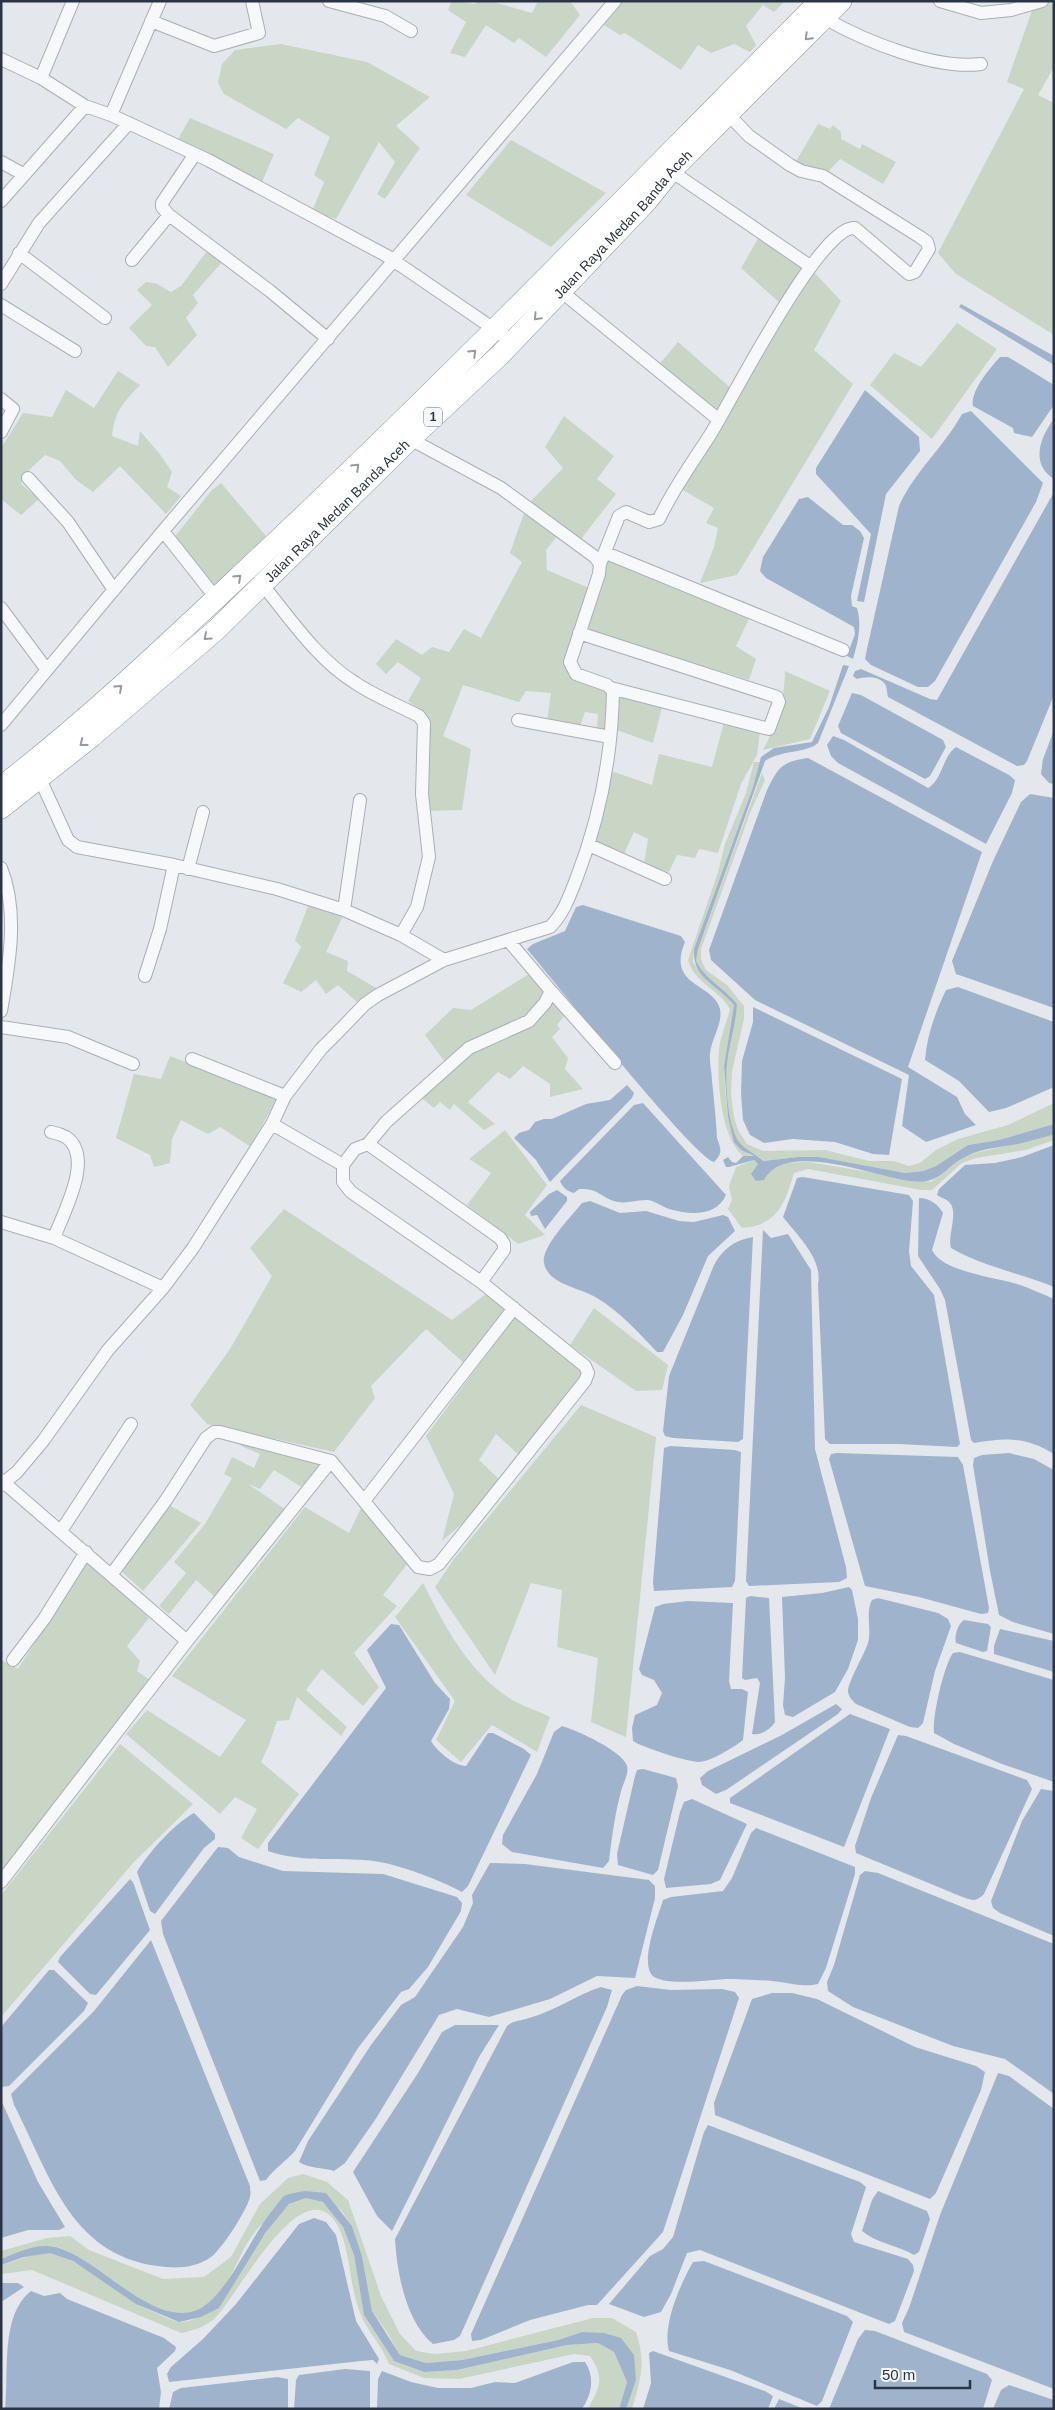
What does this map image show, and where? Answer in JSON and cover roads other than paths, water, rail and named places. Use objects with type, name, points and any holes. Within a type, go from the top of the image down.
[{"type":"highway","name":"Jalan Raya Medan Banda Aceh","points":[[1,808],[40,779],[171,670],[231,614],[410,439],[505,335],[634,188],[823,10],[841,1]]},
{"type":"highway","name":"Jalan Raya Medan Banda Aceh","points":[[1,787],[111,695],[353,470],[505,335],[562,292],[671,171],[729,115],[823,10]]},
{"type":"street","points":[[41,78],[73,1]]},
{"type":"street","points":[[111,115],[160,1]]},
{"type":"street","points":[[152,21],[214,46],[220,45],[232,39],[259,33],[252,1]]},
{"type":"street","points":[[329,1],[385,16],[411,30]]},
{"type":"street","points":[[1,726],[163,531],[615,1]]},
{"type":"street","points":[[940,1],[981,13],[997,13],[1044,1],[1054,3]]},
{"type":"street","points":[[823,10],[852,34],[882,46],[954,64],[981,64]]},
{"type":"street","points":[[1,59],[41,78],[85,106],[111,115],[195,154],[395,261],[505,335]]},
{"type":"street","points":[[1,201],[85,106]]},
{"type":"street","points":[[579,633],[777,697],[779,702],[770,729],[610,688],[576,674],[572,669],[570,658],[619,516],[624,512],[649,522],[659,519],[676,484],[719,420],[775,321],[810,266],[843,230],[850,228],[855,228],[909,274],[915,272],[929,245],[884,212],[823,176],[801,171],[790,165],[749,136],[729,115]]},
{"type":"street","points":[[1,284],[38,223],[128,123]]},
{"type":"street","points":[[195,154],[162,203],[162,207],[169,215],[270,291],[328,339]]},
{"type":"street","points":[[1,162],[23,174]]},
{"type":"street","points":[[671,171],[810,266]]},
{"type":"street","points":[[132,260],[169,215]]},
{"type":"street","points":[[19,253],[104,318]]},
{"type":"street","points":[[562,292],[719,420]]},
{"type":"street","points":[[1,305],[75,351]]},
{"type":"street","points":[[1,399],[13,408],[1,432]]},
{"type":"street","points":[[410,439],[501,488],[594,557],[603,558],[843,650]]},
{"type":"street","points":[[28,478],[68,522],[114,590]]},
{"type":"street","points":[[163,531],[231,614]]},
{"type":"street","points":[[262,584],[309,641],[343,675],[354,683],[419,716],[424,723],[422,794],[429,857],[417,907],[401,935]]},
{"type":"street","points":[[1,608],[47,670]]},
{"type":"street","points":[[187,1641],[112,1574],[3,1483],[43,1441],[108,1350],[163,1288],[193,1248],[272,1124],[285,1096],[321,1049],[365,1004],[444,960],[546,929],[559,918],[588,845],[604,791],[613,691],[610,688]]},
{"type":"street","points":[[518,720],[610,737]]},
{"type":"street","points":[[40,779],[68,840],[73,845],[244,880],[344,910],[401,935],[444,960]]},
{"type":"street","points":[[344,910],[360,800]]},
{"type":"street","points":[[188,869],[203,812]]},
{"type":"street","points":[[588,845],[665,879]]},
{"type":"street","points":[[145,976],[160,929],[174,865]]},
{"type":"street","points":[[1,868],[9,906],[10,954],[1,1011]]},
{"type":"street","points":[[508,940],[616,1063]]},
{"type":"street","points":[[112,1574],[166,1500],[206,1438],[214,1432],[330,1461],[418,1567],[433,1568],[439,1564],[585,1381],[588,1373],[585,1366],[481,1282],[351,1192],[343,1182],[343,1165],[354,1150],[368,1144],[386,1122],[456,1059],[481,1042],[528,1021],[545,1003],[551,991]]},
{"type":"street","points":[[1,1027],[68,1037],[134,1064]]},
{"type":"street","points":[[192,1059],[285,1096]]},
{"type":"street","points":[[272,1124],[343,1165]]},
{"type":"street","points":[[52,1132],[66,1137],[77,1152],[79,1163],[77,1176],[54,1238]]},
{"type":"street","points":[[368,1144],[500,1238],[504,1244],[504,1250],[481,1282]]},
{"type":"street","points":[[1,1222],[54,1238],[163,1288]]},
{"type":"street","points":[[364,1502],[514,1308]]},
{"type":"street","points":[[61,1531],[131,1424]]},
{"type":"street","points":[[1,1882],[187,1641],[330,1461]]},
{"type":"street","points":[[13,1660],[44,1619],[86,1552]]},
{"type":"water","points":[[961,304],[1054,356],[1054,365],[959,307]]},
{"type":"water","points":[[1000,357],[1008,357],[1054,385],[1054,405],[1032,437],[1014,433],[1013,428],[973,406],[973,400],[978,387],[986,373]]},
{"type":"water","points":[[865,390],[919,437],[920,451],[886,494],[864,602],[857,601],[871,534],[816,474],[816,468]]},
{"type":"water","points":[[971,411],[1043,483],[1036,502],[935,681],[928,687],[918,687],[871,665],[865,659],[899,506],[913,482],[947,438],[962,414]]},
{"type":"water","points":[[1054,419],[1054,479],[1042,466],[1040,450],[1045,434]]},
{"type":"water","points":[[1054,492],[1054,695],[1027,761],[1024,765],[1017,766],[888,697],[886,685],[880,679],[864,677],[857,679],[853,676],[855,671],[861,669],[930,699],[937,700]]},
{"type":"water","points":[[808,497],[843,525],[852,525],[860,531],[864,538],[851,596],[852,606],[857,608],[859,620],[858,640],[853,659],[847,656],[855,634],[854,627],[766,578],[760,571],[763,557],[799,499]]},
{"type":"water","points":[[843,665],[849,666],[818,743],[807,748],[771,757],[765,761],[698,949],[696,961],[700,967],[737,1004],[726,1073],[728,1107],[737,1138],[741,1144],[763,1161],[819,1157],[905,1173],[923,1171],[936,1166],[968,1145],[999,1140],[1054,1124],[1054,1134],[1018,1144],[973,1153],[936,1178],[921,1182],[811,1161],[791,1162],[775,1168],[764,1180],[756,1181],[751,1174],[758,1164],[754,1160],[726,1167],[723,1160],[728,1157],[732,1162],[736,1163],[743,1156],[754,1156],[741,1150],[734,1142],[728,1117],[724,1066],[734,1005],[701,974],[694,959],[694,949],[753,787],[761,757],[774,748],[812,742],[829,707]]},
{"type":"water","points":[[852,693],[861,695],[943,740],[946,747],[930,776],[925,779],[841,733],[838,726]]},
{"type":"water","points":[[1054,730],[1054,784],[1049,783],[1041,774],[1043,759]]},
{"type":"water","points":[[833,736],[844,740],[928,788],[937,779],[948,756],[956,747],[1009,775],[1015,780],[1012,793],[986,844],[838,763],[831,756],[827,745]]},
{"type":"water","points":[[808,758],[982,852],[908,1067],[957,1097],[965,1114],[976,1125],[926,1142],[902,1126],[909,1075],[755,1000],[711,960],[709,950],[767,790],[782,766],[792,761]]},
{"type":"water","points":[[1030,794],[1054,798],[1054,1008],[956,974],[952,961],[993,861],[1021,802]]},
{"type":"water","points":[[583,905],[681,936],[685,942],[681,957],[682,968],[686,976],[716,1001],[720,1009],[720,1020],[711,1048],[710,1060],[717,1138],[720,1151],[719,1156],[714,1162],[701,1153],[652,1100],[527,949],[533,944],[565,931],[576,907]]},
{"type":"water","points":[[958,987],[1054,1022],[1054,1087],[1006,1108],[989,1112],[959,1081],[925,1060],[935,1016],[946,990]]},
{"type":"water","points":[[753,1007],[902,1079],[889,1155],[873,1154],[835,1142],[793,1139],[764,1143],[750,1135],[743,1120],[741,1094],[742,1061],[753,1022]]},
{"type":"water","points":[[627,1085],[634,1093],[632,1098],[550,1182],[536,1160],[514,1138],[519,1133],[529,1130],[535,1122],[552,1119],[586,1104],[610,1100]]},
{"type":"water","points":[[643,1103],[726,1195],[716,1207],[709,1211],[685,1212],[669,1209],[648,1200],[618,1202],[591,1190],[579,1189],[574,1193],[562,1186],[560,1181],[634,1105]]},
{"type":"water","points":[[1054,1145],[1054,1287],[989,1265],[951,1248],[953,1210],[948,1201],[937,1195],[939,1189],[965,1165],[995,1163],[1022,1157]]},
{"type":"water","points":[[803,1177],[909,1195],[913,1201],[909,1251],[911,1266],[934,1295],[960,1444],[957,1447],[899,1444],[830,1444],[825,1439],[819,1275],[817,1266],[808,1248],[783,1217],[797,1178]]},
{"type":"water","points":[[557,1190],[567,1197],[567,1201],[545,1229],[537,1215],[531,1216],[530,1212],[549,1194]]},
{"type":"water","points":[[919,1198],[933,1202],[943,1213],[932,1250],[946,1264],[970,1273],[1017,1284],[1054,1299],[1054,1454],[1025,1441],[996,1440],[974,1443],[971,1440],[945,1300],[918,1256]]},
{"type":"water","points":[[590,1201],[620,1213],[646,1211],[679,1221],[694,1222],[723,1215],[728,1217],[735,1231],[708,1256],[683,1315],[663,1352],[657,1352],[605,1303],[566,1285],[552,1276],[547,1270],[544,1257],[551,1242],[582,1203]]},
{"type":"water","points":[[763,1230],[771,1238],[788,1234],[811,1270],[815,1449],[846,1567],[847,1578],[839,1582],[749,1586],[746,1581]]},
{"type":"water","points":[[753,1237],[743,1439],[738,1442],[665,1436],[663,1431],[669,1376],[714,1265],[721,1254],[730,1246],[740,1240]]},
{"type":"water","points":[[670,1446],[741,1452],[735,1581],[732,1587],[654,1591],[653,1582],[664,1448]]},
{"type":"water","points":[[1009,1453],[1034,1459],[1054,1470],[1054,1634],[1013,1622],[999,1615],[973,1465],[974,1458],[982,1455]]},
{"type":"water","points":[[831,1454],[958,1457],[963,1465],[989,1608],[988,1613],[981,1614],[919,1597],[865,1586],[829,1459]]},
{"type":"water","points":[[849,1587],[852,1590],[858,1619],[858,1640],[848,1669],[835,1692],[793,1717],[785,1715],[783,1705],[785,1678],[782,1597],[822,1593]]},
{"type":"water","points":[[750,1596],[769,1598],[775,1722],[771,1727],[758,1734],[752,1734],[760,1683],[757,1678],[745,1680],[742,1678],[746,1598]]},
{"type":"water","points":[[878,1598],[938,1613],[948,1619],[951,1626],[935,1671],[923,1723],[918,1728],[910,1727],[856,1704],[849,1695],[848,1691],[851,1681],[868,1643],[870,1605],[872,1600]]},
{"type":"water","points":[[688,1601],[733,1603],[729,1681],[731,1689],[742,1689],[748,1692],[743,1740],[715,1757],[699,1762],[675,1757],[638,1744],[633,1741],[632,1728],[635,1715],[657,1705],[662,1693],[654,1680],[642,1675],[639,1669],[655,1607],[663,1604]]},
{"type":"water","points":[[964,1620],[988,1624],[991,1627],[987,1651],[983,1652],[956,1643],[957,1630]]},
{"type":"water","points":[[391,1624],[399,1625],[435,1683],[450,1699],[449,1709],[431,1741],[437,1749],[456,1764],[466,1766],[488,1733],[493,1733],[524,1749],[531,1755],[468,1886],[462,1892],[428,1876],[375,1861],[292,1857],[268,1851],[268,1843],[386,1688],[367,1650]]},
{"type":"water","points":[[1000,1629],[1054,1641],[1054,1672],[994,1654],[994,1646]]},
{"type":"water","points":[[960,1652],[1054,1680],[1054,1782],[1002,1764],[954,1744],[934,1733],[937,1704],[946,1668],[953,1653]]},
{"type":"water","points":[[836,1704],[842,1709],[838,1714],[726,1790],[716,1794],[702,1785],[700,1778],[708,1771],[782,1735]]},
{"type":"water","points":[[850,1714],[890,1729],[844,1847],[730,1803],[730,1798]]},
{"type":"water","points":[[562,1726],[588,1736],[608,1748],[624,1760],[627,1766],[627,1774],[616,1815],[609,1861],[603,1868],[512,1852],[502,1844],[503,1835],[537,1774],[554,1732]]},
{"type":"water","points":[[898,1735],[906,1736],[1027,1780],[1032,1789],[984,1894],[978,1899],[973,1900],[964,1897],[856,1853],[855,1846],[871,1798]]},
{"type":"water","points":[[643,1769],[676,1778],[678,1786],[658,1870],[653,1875],[618,1865],[617,1854],[635,1776],[637,1770]]},
{"type":"water","points":[[1041,1789],[1054,1791],[1054,1936],[1000,1913],[993,1908],[991,1901],[1022,1821]]},
{"type":"water","points":[[692,1799],[747,1824],[720,1880],[711,1884],[666,1888],[664,1879],[680,1812],[684,1802]]},
{"type":"water","points":[[194,1813],[215,1834],[215,1839],[204,1848],[155,1914],[150,1911],[137,1872],[162,1839]]},
{"type":"water","points":[[756,1828],[855,1867],[855,1874],[826,1968],[818,1984],[801,1985],[772,1981],[731,1979],[674,1982],[656,1978],[651,1974],[648,1967],[648,1958],[651,1937],[663,1900],[671,1897],[723,1891],[732,1878],[751,1833]]},
{"type":"water","points":[[218,1847],[228,1848],[239,1857],[283,1871],[383,1874],[457,1897],[462,1903],[461,1911],[428,1967],[409,1989],[401,1992],[358,2048],[295,2151],[266,2180],[260,2181],[163,1934],[161,1921]]},
{"type":"water","points":[[490,1863],[525,1864],[649,1880],[655,1886],[655,1898],[635,1978],[597,1976],[550,1999],[489,2017],[457,2009],[439,2015],[375,2120],[345,2163],[334,2171],[307,2166],[299,2162],[308,2141],[371,2045],[401,2005],[415,1997],[463,1927],[473,1903],[472,1895]]},
{"type":"water","points":[[865,1871],[878,1873],[1054,1944],[1054,2094],[1005,2059],[953,2046],[853,2007],[828,1991],[827,1982],[834,1965],[860,1875]]},
{"type":"water","points":[[130,1879],[133,1882],[150,1930],[96,1995],[90,1994],[58,1962],[60,1957]]},
{"type":"water","points":[[151,1940],[250,2186],[248,2203],[239,2220],[216,2253],[205,2261],[186,2267],[157,2266],[127,2258],[102,2245],[82,2227],[51,2182],[14,2105],[11,2094],[94,2011]]},
{"type":"water","points":[[49,1970],[54,1970],[88,2003],[84,2011],[9,2086],[2,2087],[1,2027]]},
{"type":"water","points":[[637,1986],[671,1990],[722,1989],[735,1992],[739,1998],[663,2232],[597,2305],[588,2305],[530,2320],[481,2340],[472,2341],[471,2334],[622,1995],[626,1990]]},
{"type":"water","points":[[601,1987],[612,1990],[607,2007],[460,2336],[454,2340],[433,2344],[424,2335],[410,2310],[398,2267],[395,2239],[507,2026],[539,2015]]},
{"type":"water","points":[[772,1993],[792,1993],[817,1999],[915,2047],[976,2066],[985,2072],[981,2090],[936,2193],[930,2199],[715,2115],[714,2103],[752,1999]]},
{"type":"water","points":[[455,2025],[499,2025],[479,2057],[392,2231],[377,2216],[353,2172],[418,2073],[442,2032]]},
{"type":"water","points":[[998,2073],[1009,2076],[1054,2109],[1054,2389],[904,2332],[902,2323],[909,2308],[940,2215]]},
{"type":"water","points":[[1,2100],[38,2182],[65,2227],[59,2230],[28,2230],[1,2238]]},
{"type":"water","points":[[708,2125],[860,2182],[866,2187],[851,2234],[854,2242],[908,2259],[913,2265],[914,2271],[895,2321],[889,2324],[700,2250],[687,2253],[671,2294],[661,2312],[644,2317],[609,2304],[650,2256],[663,2249],[673,2237],[704,2132]]},
{"type":"water","points":[[305,2191],[326,2193],[352,2226],[362,2256],[372,2311],[400,2355],[426,2363],[462,2360],[558,2340],[582,2332],[604,2333],[621,2338],[634,2355],[636,2380],[626,2409],[619,2409],[627,2382],[614,2352],[598,2343],[567,2345],[457,2370],[424,2372],[394,2361],[364,2315],[354,2255],[343,2227],[323,2202],[306,2198],[289,2204],[266,2232],[219,2308],[201,2317],[179,2322],[136,2304],[73,2261],[50,2253],[24,2257],[1,2265],[1,2259],[12,2254],[30,2248],[48,2246],[65,2250],[140,2299],[160,2308],[179,2313],[197,2310],[218,2294],[263,2223],[282,2198],[288,2194]]},
{"type":"water","points":[[878,2191],[927,2211],[930,2219],[919,2252],[914,2255],[862,2231],[872,2200]]},
{"type":"water","points":[[314,2218],[326,2222],[336,2235],[356,2321],[379,2359],[377,2364],[373,2360],[361,2361],[169,2382],[167,2374],[171,2367],[203,2339],[236,2304],[299,2224]]},
{"type":"water","points":[[704,2261],[847,2316],[853,2322],[822,2401],[817,2406],[730,2370],[669,2351],[667,2341],[668,2329],[678,2293],[693,2262]]},
{"type":"water","points":[[1,2283],[18,2283],[24,2287],[1,2302]]},
{"type":"water","points":[[31,2291],[44,2296],[60,2293],[67,2299],[164,2338],[176,2347],[175,2351],[157,2368],[161,2392],[159,2409],[5,2409],[10,2329],[14,2314],[21,2301]]},
{"type":"water","points":[[865,2330],[875,2331],[987,2374],[992,2380],[983,2409],[829,2409],[858,2339]]},
{"type":"water","points":[[653,2351],[765,2391],[773,2396],[768,2409],[643,2409],[651,2383],[649,2353]]},
{"type":"water","points":[[573,2362],[585,2362],[590,2374],[590,2391],[582,2409],[377,2409],[378,2379],[382,2371],[411,2382],[438,2388],[471,2388],[495,2382],[515,2383]]},
{"type":"water","points":[[345,2369],[370,2371],[370,2409],[294,2409],[296,2380],[299,2375]]},
{"type":"water","points":[[277,2377],[288,2379],[288,2409],[169,2409],[173,2392],[181,2388]]},
{"type":"water","points":[[1009,2385],[1054,2400],[1054,2409],[993,2409],[1001,2390]]},
{"type":"water","points":[[779,2399],[804,2409],[774,2409]]}]
